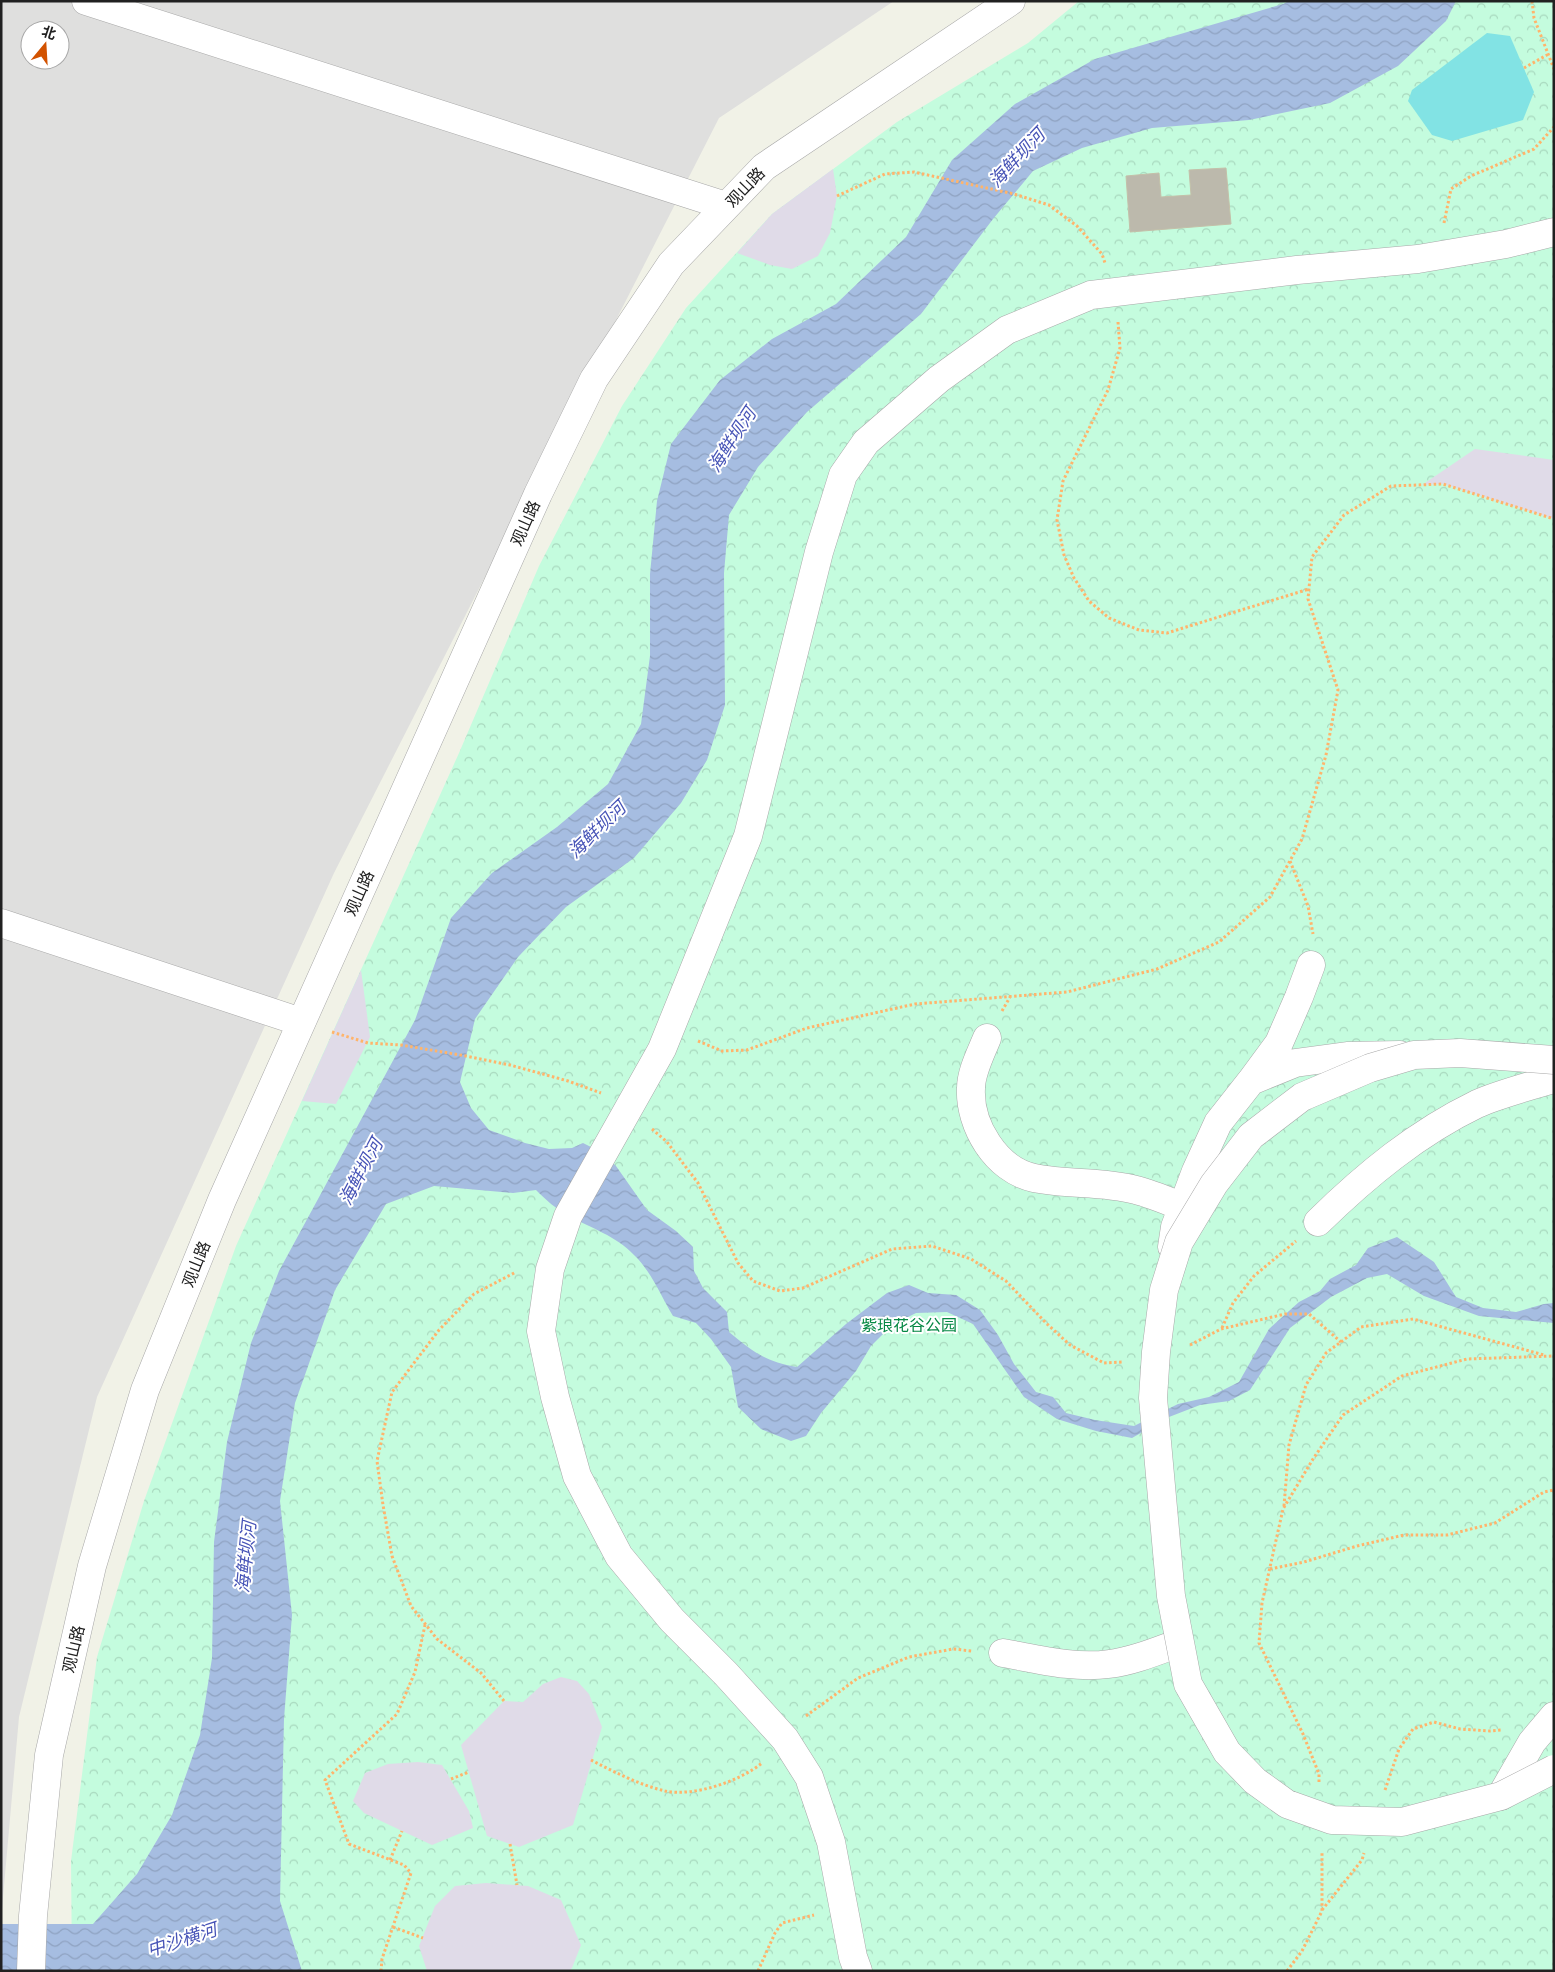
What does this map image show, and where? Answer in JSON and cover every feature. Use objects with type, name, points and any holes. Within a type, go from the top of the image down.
[{"type":"street","points":[[86,1],[726,206]]},
{"type":"street","name":"观山路","points":[[31,1971],[32,1916],[49,1756],[92,1566],[145,1390],[222,1200],[301,1022],[538,494],[594,379],[672,264],[764,167],[1011,1]]},
{"type":"street","points":[[858,1971],[853,1958],[831,1842],[809,1777],[785,1739],[726,1674],[672,1620],[619,1556],[577,1476],[554,1397],[541,1331],[550,1268],[568,1216],[662,1049],[748,836],[819,552],[843,475],[866,442],[939,379],[1007,330],[1091,295],[1297,270],[1439,256],[1506,244],[1554,232]]},
{"type":"street","points":[[1,923],[301,1022]]},
{"type":"street","points":[[1311,965],[1279,1043],[1218,1123],[1196,1171],[1175,1227],[1164,1290],[1156,1352],[1153,1398],[1171,1596],[1188,1684],[1228,1752],[1255,1781],[1287,1804],[1332,1820],[1402,1822],[1501,1796],[1554,1769]]},
{"type":"street","points":[[988,1038],[979,1058],[970,1087],[972,1113],[985,1140],[1006,1165],[1032,1178],[1065,1183],[1103,1184],[1136,1190],[1183,1207]]},
{"type":"street","points":[[1251,1080],[1294,1063],[1347,1056],[1460,1053],[1554,1060]]},
{"type":"street","points":[[1164,1290],[1179,1242],[1214,1184],[1251,1136],[1302,1097],[1370,1068],[1414,1055]]},
{"type":"street","points":[[1318,1222],[1356,1186],[1412,1141],[1478,1104],[1554,1078]]},
{"type":"street","points":[[1002,1653],[1077,1665],[1110,1664],[1149,1654],[1179,1643]]},
{"type":"street","points":[[1501,1796],[1532,1742],[1554,1716]]},
{"type":"path","points":[[1532,1],[1534,18],[1554,69]]},
{"type":"path","points":[[1524,68],[1548,55]]},
{"type":"path","points":[[1439,256],[1451,189],[1471,176],[1534,149],[1554,127]]},
{"type":"path","points":[[837,196],[885,174],[914,172],[942,178],[1014,194],[1049,205],[1076,226],[1102,254],[1116,292],[1120,348],[1108,390],[1063,481],[1057,520],[1064,555],[1074,578],[1089,601],[1108,618],[1139,630],[1167,633],[1309,589]]},
{"type":"path","points":[[671,1028],[722,1051],[746,1050],[807,1028],[915,1004],[1068,992],[1157,969],[1219,942],[1270,897],[1302,839],[1326,755],[1338,690],[1308,600],[1312,557],[1344,515],[1391,486],[1443,484],[1554,519]]},
{"type":"path","points":[[1290,861],[1308,906],[1314,939],[1311,965]]},
{"type":"path","points":[[301,1022],[368,1043],[401,1045],[510,1065],[568,1081],[613,1098],[628,1108],[667,1142],[698,1183],[738,1263],[752,1281],[780,1291],[803,1288],[892,1249],[932,1246],[971,1259],[1006,1281],[1070,1345],[1104,1363],[1130,1362]]},
{"type":"path","points":[[1221,1329],[1233,1303],[1254,1276],[1318,1222]]},
{"type":"path","points":[[504,1700],[481,1673],[436,1639],[411,1606],[392,1556],[377,1461],[392,1392],[439,1330],[474,1294],[518,1272],[550,1268]]},
{"type":"path","points":[[1184,1347],[1221,1329],[1285,1314],[1309,1314],[1341,1342]]},
{"type":"path","points":[[1322,1911],[1323,1817],[1319,1774],[1303,1734],[1259,1644],[1262,1603],[1284,1509],[1289,1445],[1306,1385],[1326,1353],[1361,1327],[1413,1319],[1552,1356]]},
{"type":"path","points":[[1284,1509],[1313,1459],[1343,1415],[1402,1376],[1467,1358],[1552,1356]]},
{"type":"path","points":[[1270,1569],[1304,1562],[1357,1546],[1404,1535],[1447,1535],[1495,1522],[1544,1492],[1554,1490]]},
{"type":"path","points":[[381,1971],[382,1959],[410,1873],[404,1865],[349,1844],[325,1780],[397,1714],[415,1672],[425,1624]]},
{"type":"path","points":[[1383,1795],[1399,1749],[1413,1730],[1434,1722],[1460,1729],[1490,1731],[1506,1729]]},
{"type":"path","points":[[451,1780],[469,1772]]},
{"type":"path","points":[[390,1860],[402,1831]]},
{"type":"path","points":[[510,1844],[517,1885]]},
{"type":"path","points":[[1287,1971],[1302,1951],[1322,1911],[1362,1860],[1365,1850]]},
{"type":"path","points":[[758,1971],[775,1933],[782,1923],[844,1908]]},
{"type":"path","points":[[393,1927],[423,1938]]},
{"type":"shaded area","points":[[1,1],[894,1],[719,118],[334,873],[97,1397],[19,1717],[1,1920]]},
{"type":"shaded area","points":[[1487,33],[1510,36],[1534,92],[1523,120],[1452,141],[1432,135],[1408,101],[1412,90]]},
{"type":"shaded area","points":[[833,169],[837,196],[830,233],[818,256],[792,269],[770,265],[737,253],[772,214]]},
{"type":"shaded area","points":[[1475,449],[1554,460],[1554,519],[1443,484],[1422,485]]},
{"type":"shaded area","points":[[361,970],[370,1037],[336,1104],[302,1101]]},
{"type":"shaded area","points":[[561,1677],[577,1681],[589,1694],[602,1727],[573,1825],[519,1847],[487,1836],[461,1745],[504,1701],[523,1702],[543,1684]]},
{"type":"shaded area","points":[[418,1762],[442,1765],[469,1811],[473,1828],[432,1845],[364,1813],[353,1801],[365,1773],[388,1764]]},
{"type":"shaded area","points":[[486,1883],[528,1886],[561,1900],[581,1945],[569,1971],[427,1971],[419,1946],[435,1906],[455,1886]]},
{"type":"green space","name":"紫琅花谷公园","points":[[1079,1],[1554,1],[1554,1971],[72,1971],[71,1861],[97,1657],[144,1501],[236,1246],[459,753],[539,566],[622,406],[686,308],[772,214],[897,122],[1028,43]]},
{"type":"water","points":[[1289,1],[1456,1],[1446,21],[1398,66],[1330,103],[1249,120],[1152,128],[1082,148],[1033,171],[993,219],[921,314],[807,412],[758,467],[729,515],[724,573],[725,705],[707,760],[681,803],[634,858],[566,907],[518,957],[475,1019],[460,1082],[471,1108],[489,1130],[525,1143],[549,1149],[572,1148],[583,1143],[603,1153],[616,1166],[647,1210],[676,1231],[693,1247],[694,1271],[703,1288],[727,1312],[729,1332],[760,1355],[786,1365],[797,1367],[846,1324],[887,1293],[909,1285],[928,1293],[956,1295],[980,1310],[998,1335],[1014,1364],[1036,1392],[1053,1397],[1066,1413],[1134,1426],[1178,1404],[1209,1397],[1239,1382],[1269,1329],[1299,1302],[1320,1291],[1330,1279],[1356,1265],[1368,1248],[1397,1237],[1434,1262],[1456,1297],[1483,1308],[1516,1312],[1554,1303],[1554,1323],[1479,1316],[1424,1296],[1387,1274],[1367,1278],[1331,1297],[1290,1328],[1250,1390],[1229,1401],[1200,1405],[1169,1417],[1132,1438],[1096,1431],[1057,1419],[1024,1397],[973,1324],[947,1312],[916,1313],[892,1325],[871,1346],[856,1371],[821,1413],[806,1436],[791,1441],[761,1429],[738,1407],[731,1367],[711,1339],[696,1323],[673,1316],[651,1276],[627,1248],[611,1237],[569,1216],[547,1201],[536,1190],[513,1193],[434,1186],[386,1204],[335,1290],[295,1403],[280,1501],[292,1615],[284,1719],[280,1901],[302,1971],[1,1971],[1,1924],[93,1924],[137,1874],[172,1815],[200,1735],[212,1658],[214,1542],[227,1442],[251,1343],[279,1271],[415,1020],[451,918],[492,873],[557,827],[608,784],[641,724],[650,656],[650,574],[657,501],[671,444],[720,380],[772,339],[836,304],[906,237],[952,160],[1015,104],[1095,59]]},
{"type":"building","points":[[1226,168],[1231,224],[1130,232],[1126,176],[1159,173],[1161,197],[1191,195],[1189,170]]},
{"type":"water label","name":"海鲜坝河","points":[[1017,158]]},
{"type":"water label","name":"海鲜坝河","points":[[732,440]]},
{"type":"water label","name":"海鲜坝河","points":[[597,830]]},
{"type":"water label","name":"海鲜坝河","points":[[361,1172]]},
{"type":"water label","name":"海鲜坝河","points":[[246,1557]]},
{"type":"water label","name":"中沙横河","points":[[182,1940]]}]
